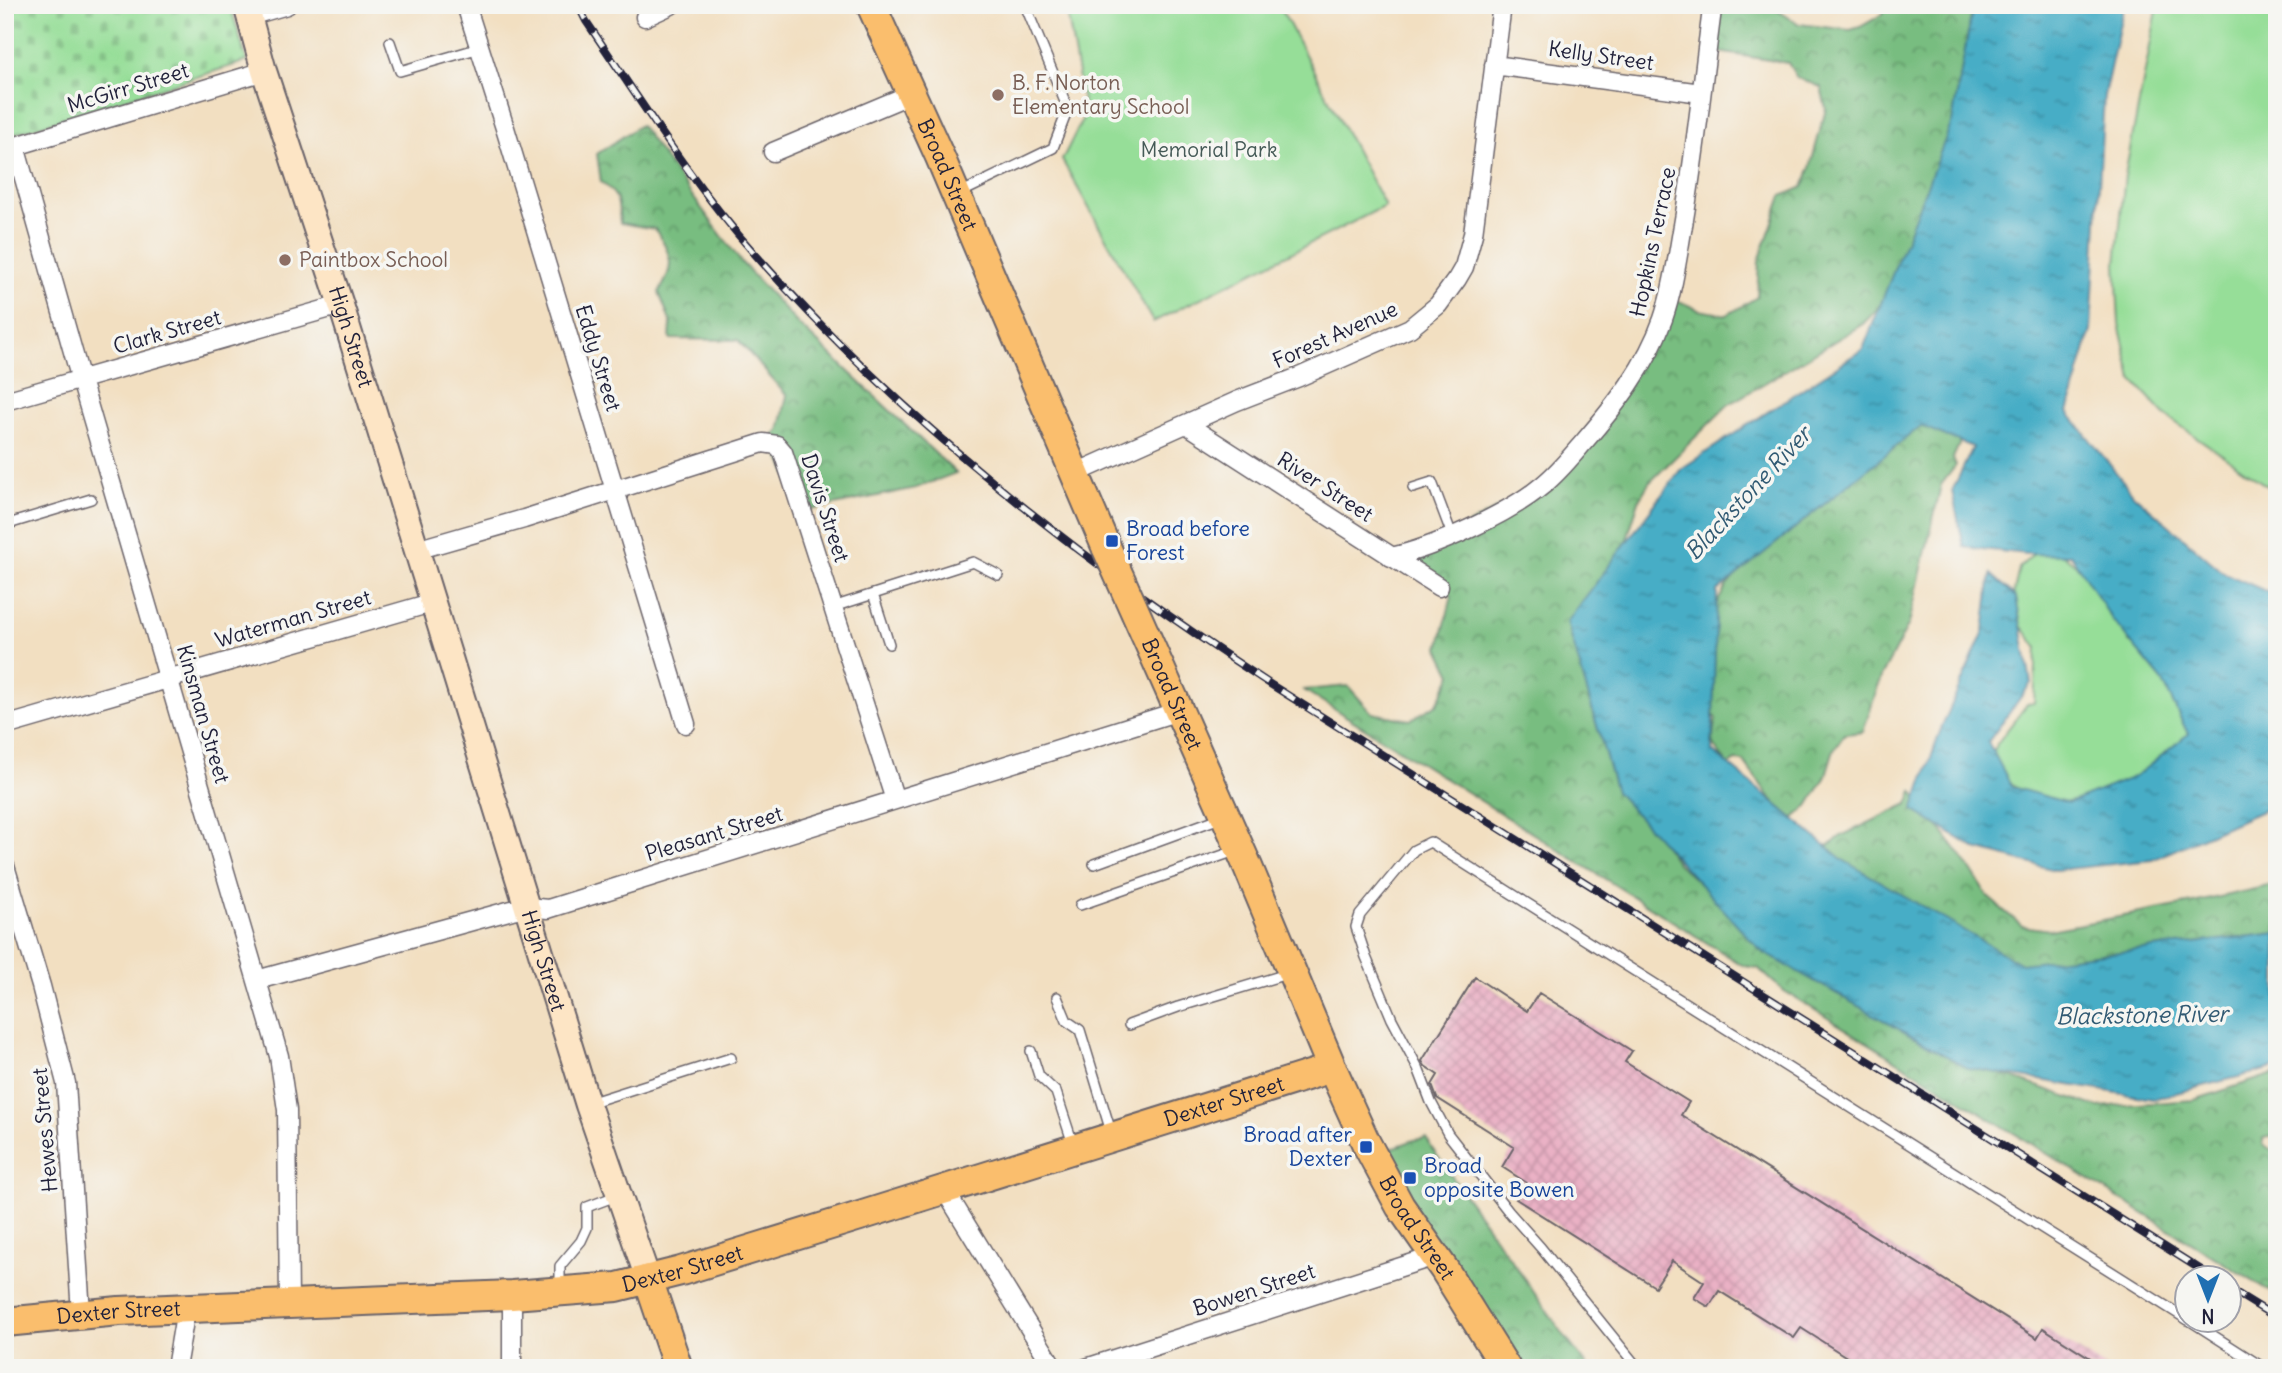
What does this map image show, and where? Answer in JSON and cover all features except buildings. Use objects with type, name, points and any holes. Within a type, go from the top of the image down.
[{"type":"main road","name":"Broad Street","points":[[876,8],[1332,1068],[1400,1206],[1506,1368]]},
{"type":"main road","name":"Dexter Street","points":[[5,1322],[81,1313],[512,1296],[617,1287],[1332,1068]]},
{"type":"main road","name":"High Street","points":[[648,1279],[678,1368]]},
{"type":"street","points":[[247,11],[287,5]]},
{"type":"street","name":"Eddy Street","points":[[466,5],[685,724]]},
{"type":"street","points":[[645,17],[671,5]]},
{"type":"street","name":"Forest Avenue","points":[[1076,473],[1237,401],[1385,340],[1410,328],[1437,305],[1464,267],[1473,234],[1502,5]]},
{"type":"street","name":"Hopkins Terrace","points":[[1391,557],[1429,547],[1492,516],[1541,487],[1556,474],[1616,405],[1643,363],[1656,337],[1670,296],[1688,198],[1712,10]]},
{"type":"street","name":"High Street","points":[[247,11],[341,305],[587,1103],[648,1279]]},
{"type":"street","name":"Kelly Street","points":[[1494,65],[1701,93]]},
{"type":"street","name":"McGirr Street","points":[[10,148],[264,71]]},
{"type":"street","points":[[773,152],[911,94]]},
{"type":"street","name":"Kinsman Street","points":[[10,148],[279,1056],[286,1110],[289,1303]]},
{"type":"street","name":"Clark Street","points":[[5,401],[341,305]]},
{"type":"street","name":"River Street","points":[[1186,424],[1439,587]]},
{"type":"street","name":"Davis Street","points":[[416,550],[524,519],[763,443],[777,445],[783,452],[895,800]]},
{"type":"street","name":"Waterman Street","points":[[5,726],[432,603]]},
{"type":"street","name":"Pleasant Street","points":[[257,980],[512,910],[527,907],[548,909],[1180,711]]},
{"type":"street","name":"Hewes Street","points":[[5,866],[41,986],[66,1083],[81,1313]]},
{"type":"street","points":[[944,1189],[1054,1368]]},
{"type":"street","name":"Bowen Street","points":[[1086,1368],[1435,1256]]},
{"type":"street","points":[[512,1296],[512,1368]]},
{"type":"street","points":[[176,1368],[186,1309]]},
{"type":"lane","points":[[956,195],[1053,148],[1068,109],[1025,5]]},
{"type":"lane","points":[[390,42],[400,71],[480,48]]},
{"type":"lane","points":[[1413,488],[1432,482],[1452,535]]},
{"type":"lane","points":[[5,525],[91,499]]},
{"type":"lane","points":[[833,607],[973,562],[999,575]]},
{"type":"lane","points":[[873,594],[889,644]]},
{"type":"lane","points":[[1094,863],[1225,816]]},
{"type":"lane","points":[[1638,1368],[1448,1134],[1392,1019],[1366,957],[1356,927],[1360,915],[1414,850],[1430,842],[2174,1311]]},
{"type":"lane","points":[[1080,905],[1240,849]]},
{"type":"lane","points":[[1129,1025],[1178,1007],[1292,973]]},
{"type":"lane","points":[[1057,997],[1067,1021],[1080,1030],[1112,1137]]},
{"type":"lane","points":[[1031,1051],[1039,1076],[1056,1092],[1074,1149]]},
{"type":"lane","points":[[587,1103],[731,1058]]},
{"type":"lane","points":[[560,1292],[560,1266],[581,1241],[587,1228],[587,1207],[618,1195]]},
{"type":"lane","points":[[2210,1334],[2264,1368]]},
{"type":"green space","points":[[5,5],[230,5],[247,61],[5,137]]},
{"type":"green space","name":"Memorial Park","points":[[1080,5],[1279,5],[1385,206],[1153,322],[1062,160],[1085,114],[1067,11]]},
{"type":"green space","points":[[1714,5],[1769,5],[1799,24],[1850,30],[1883,14],[1885,5],[1978,5],[1969,168],[1886,300],[1863,324],[1728,405],[1649,483],[1640,498],[1594,642],[1592,710],[1606,752],[1637,806],[1677,863],[1733,914],[1979,1066],[2097,1107],[2194,1100],[2277,1073],[2277,1136],[2263,1138],[2263,1145],[2277,1152],[2277,1296],[2244,1276],[2244,1264],[2225,1264],[1781,989],[1758,968],[1744,966],[1304,690],[1348,686],[1372,713],[1410,720],[1437,704],[1452,675],[1439,648],[1452,596],[1404,561],[1539,485],[1623,394],[1668,296],[1699,310],[1727,315],[1757,297],[1759,261],[1782,196],[1803,187],[1826,109],[1821,87],[1797,78],[1788,63],[1711,51]]},
{"type":"green space","points":[[2158,5],[2277,5],[2277,493],[2165,415],[2132,379],[2119,324],[2116,264],[2125,175]]},
{"type":"green space","points":[[640,125],[742,263],[797,323],[956,473],[916,488],[805,511],[771,439],[779,431],[787,396],[738,340],[670,339],[671,324],[659,292],[670,267],[665,246],[655,229],[620,223],[617,200],[612,191],[601,182],[597,154]]},
{"type":"green space","points":[[1974,411],[1953,458],[1956,465],[1941,485],[1909,624],[1881,677],[1863,732],[1845,734],[1834,749],[1825,778],[1808,806],[1789,822],[1743,761],[1736,760],[1729,765],[1716,749],[1713,734],[1716,719],[1708,705],[1698,639],[1725,588],[1789,512],[1924,418]]},
{"type":"green space","points":[[2052,546],[2082,570],[2114,615],[2129,642],[2178,673],[2194,735],[2177,756],[2112,788],[2104,796],[2050,805],[2023,794],[2007,780],[1990,755],[2027,704],[2034,703],[2037,647],[2010,611],[2019,568],[2040,548]]},
{"type":"green space","points":[[1913,791],[1989,898],[2022,926],[2050,930],[2277,884],[2277,948],[2037,982],[1811,852],[1908,804]]},
{"type":"green space","points":[[1427,1138],[1589,1368],[1512,1368],[1381,1152]]},
{"type":"water","name":"Blackstone River","points":[[1973,5],[2124,5],[2104,96],[2091,330],[2068,412],[2134,495],[2224,573],[2277,596],[2277,804],[2152,860],[2055,870],[1976,849],[1913,810],[1941,729],[1984,631],[1991,574],[2016,597],[2031,683],[1988,742],[2012,787],[2069,803],[2136,776],[2188,734],[2162,680],[2113,621],[2071,555],[2027,554],[1964,547],[1952,491],[1973,447],[1921,426],[1717,591],[1712,751],[1843,860],[2021,964],[2277,933],[2277,1067],[2153,1099],[1968,1068],[1761,951],[1616,792],[1567,622],[1681,469],[1863,349],[1952,122]]},
{"type":"railway","points":[[578,5],[586,21],[667,140],[709,198],[754,253],[811,315],[871,374],[997,486],[1063,538],[1131,589],[1270,684],[2192,1264]]},
{"type":"railway","points":[[2244,1298],[2277,1318]]},
{"type":"place","name":"B. F. Norton Elementary School","points":[[998,95]]},
{"type":"place","name":"Paintbox School","points":[[285,260]]},
{"type":"place","name":"Broad before Forest","points":[[1112,541]]},
{"type":"place","name":"Broad after Dexter","points":[[1366,1147]]},
{"type":"place","name":"Broad opposite Bowen","points":[[1410,1178]]}]
